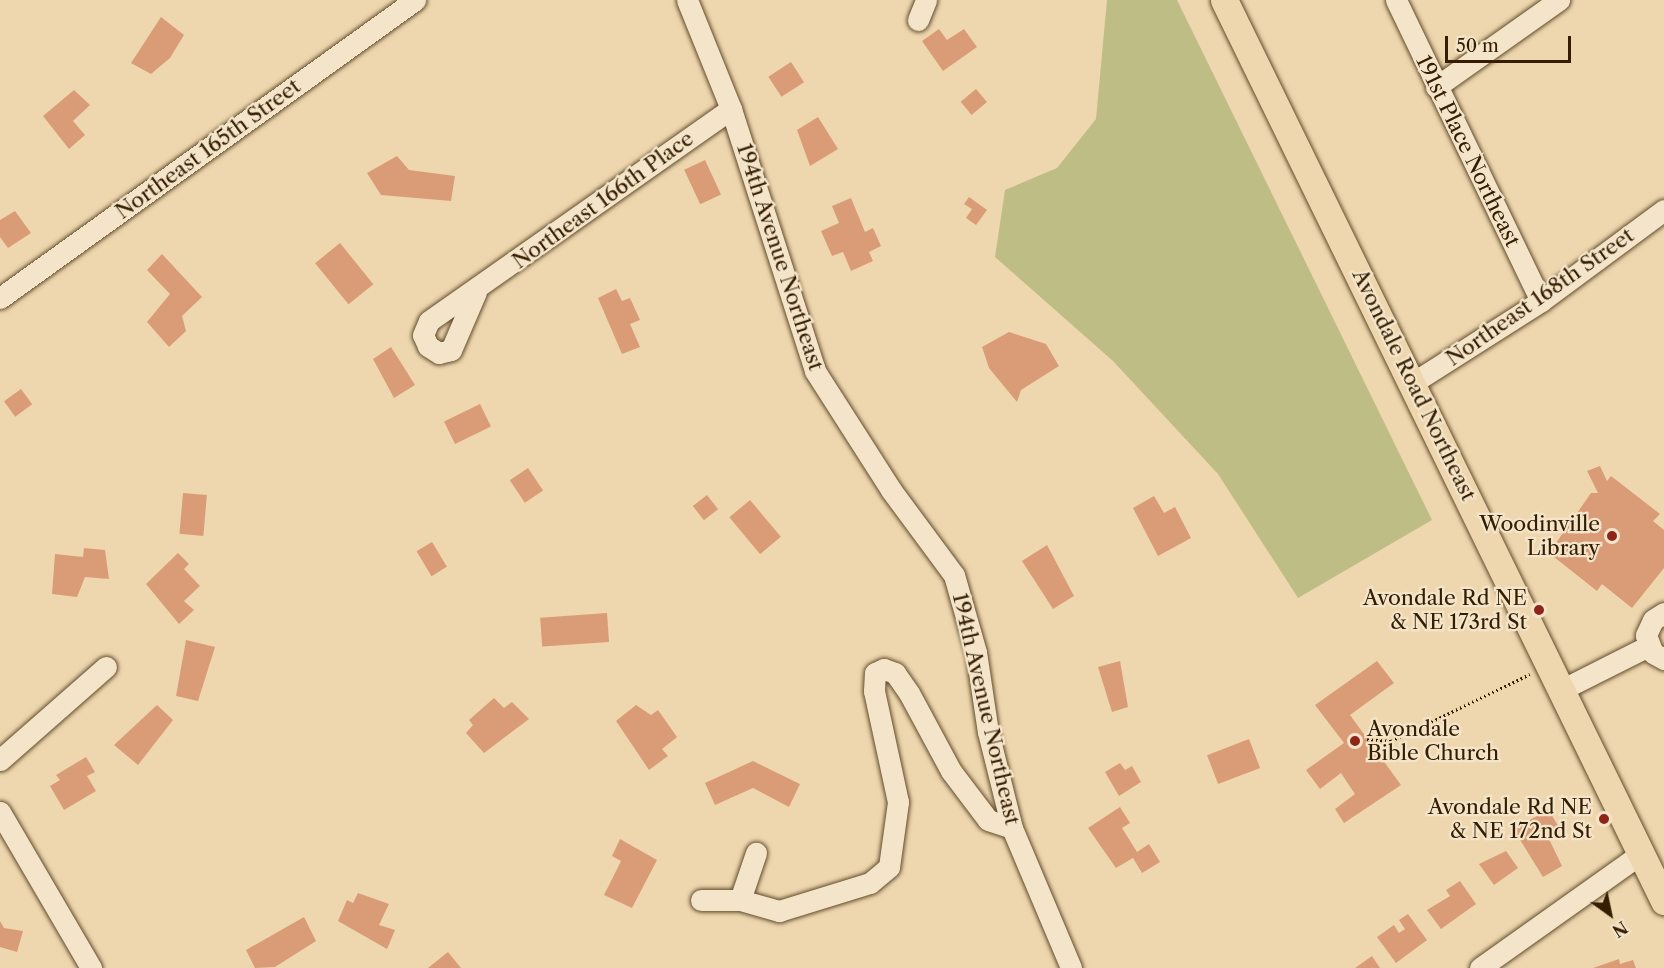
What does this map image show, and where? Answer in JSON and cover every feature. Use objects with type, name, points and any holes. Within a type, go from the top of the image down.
[{"type":"main road","name":"Avondale Road Northeast","points":[[1224,0],[1414,382],[1664,901]]},
{"type":"street","name":"Northeast 165th Street","points":[[0,298],[415,0]]},
{"type":"street","name":"194th Avenue Northeast","points":[[687,0],[731,109],[815,371],[891,490],[954,574],[976,652],[988,732],[1012,828],[1071,968]]},
{"type":"street","points":[[918,20],[926,0]]},
{"type":"street","name":"191st Place Northeast","points":[[1396,0],[1541,301]]},
{"type":"street","points":[[1436,87],[1552,7]]},
{"type":"street","name":"Northeast 166th Place","points":[[476,292],[731,109]]},
{"type":"street","name":"Northeast 168th Street","points":[[1414,382],[1541,301],[1664,210]]},
{"type":"street","points":[[1562,690],[1656,653],[1648,627],[1664,613]]},
{"type":"street","points":[[0,760],[106,666]]},
{"type":"street","points":[[701,900],[740,900],[779,911],[816,903],[870,884],[889,867],[898,802],[874,691],[875,673],[884,669],[895,673],[909,693],[951,771],[988,820],[1012,828]]},
{"type":"street","points":[[0,812],[90,968]]},
{"type":"street","points":[[740,900],[756,853]]},
{"type":"street","points":[[1480,968],[1642,854]]},
{"type":"path","points":[[1367,739],[1391,741],[1536,671]]},
{"type":"shaded area","points":[[1107,0],[1177,0],[1432,520],[1298,598],[1218,474],[1113,361],[995,257],[1005,190],[1057,168],[1096,119]]},
{"type":"building","points":[[161,17],[184,35],[170,58],[151,74],[131,63]]},
{"type":"building","points":[[939,29],[947,40],[964,29],[977,47],[943,71],[922,41]]},
{"type":"building","points":[[791,62],[804,82],[781,97],[768,77]]},
{"type":"building","points":[[976,89],[987,102],[972,115],[961,102]]},
{"type":"building","points":[[74,90],[90,105],[73,121],[85,135],[69,149],[43,116]]},
{"type":"building","points":[[818,117],[838,149],[810,166],[797,130]]},
{"type":"building","points":[[397,156],[409,170],[455,176],[451,201],[381,195],[367,173]]},
{"type":"building","points":[[705,160],[721,194],[700,204],[684,170]]},
{"type":"building","points":[[969,197],[987,210],[976,225],[966,218],[972,209],[964,204]]},
{"type":"building","points":[[851,198],[865,232],[873,228],[881,246],[869,252],[873,261],[851,271],[843,252],[832,256],[821,231],[839,223],[832,206]]},
{"type":"building","points":[[15,211],[31,233],[8,248],[0,237],[0,220]]},
{"type":"building","points":[[340,243],[373,284],[348,304],[315,263]]},
{"type":"building","points":[[162,254],[202,297],[182,316],[186,331],[169,347],[147,322],[170,294],[147,270]]},
{"type":"building","points":[[616,289],[622,301],[630,298],[640,320],[630,324],[640,347],[622,354],[598,298]]},
{"type":"building","points":[[1009,332],[1046,344],[1059,366],[1021,390],[1017,402],[989,368],[982,347]]},
{"type":"building","points":[[391,347],[415,385],[394,398],[373,359]]},
{"type":"building","points":[[21,389],[32,404],[15,417],[4,401]]},
{"type":"building","points":[[480,404],[491,426],[455,444],[444,422]]},
{"type":"building","name":"Woodinville Library","points":[[1600,466],[1607,481],[1611,476],[1660,514],[1653,521],[1664,530],[1664,568],[1632,608],[1602,584],[1597,591],[1549,553],[1591,493],[1598,493],[1587,471]]},
{"type":"building","points":[[528,468],[543,490],[525,503],[510,480]]},
{"type":"building","points":[[183,493],[207,495],[203,536],[179,534]]},
{"type":"building","points":[[707,495],[718,509],[704,520],[693,506]]},
{"type":"building","points":[[1154,496],[1164,513],[1175,507],[1191,538],[1158,556],[1133,508]]},
{"type":"building","points":[[750,500],[781,537],[760,554],[729,517]]},
{"type":"building","points":[[432,542],[447,567],[432,576],[417,551]]},
{"type":"building","points":[[1047,545],[1074,596],[1053,609],[1022,561]]},
{"type":"building","points":[[84,548],[105,550],[109,579],[85,577],[77,597],[52,594],[55,554],[83,557]]},
{"type":"building","points":[[178,553],[189,564],[184,569],[200,586],[184,601],[194,610],[179,624],[146,584]]},
{"type":"building","points":[[607,613],[609,642],[542,647],[540,618]]},
{"type":"building","points":[[186,640],[215,647],[198,701],[176,696]]},
{"type":"building","points":[[1120,661],[1128,707],[1112,712],[1098,667]]},
{"type":"building","name":"Avondale Bible Church","points":[[1377,661],[1394,683],[1350,715],[1401,785],[1344,823],[1335,809],[1355,794],[1341,773],[1320,789],[1306,770],[1344,743],[1315,705]]},
{"type":"building","points":[[494,698],[504,708],[512,702],[529,719],[484,753],[466,733],[473,725],[469,720]]},
{"type":"building","points":[[157,705],[173,720],[138,765],[114,745]]},
{"type":"building","points":[[636,705],[651,715],[658,710],[677,737],[662,749],[668,756],[649,770],[616,721]]},
{"type":"building","points":[[1249,739],[1260,768],[1218,784],[1207,755]]},
{"type":"building","points":[[86,757],[95,772],[87,776],[96,791],[64,810],[50,786],[60,780],[56,775]]},
{"type":"building","points":[[753,761],[800,784],[789,807],[753,788],[715,805],[705,783]]},
{"type":"building","points":[[1120,763],[1125,770],[1132,766],[1141,782],[1119,796],[1105,772]]},
{"type":"building","points":[[1120,807],[1130,823],[1122,828],[1137,852],[1149,844],[1160,862],[1142,873],[1133,858],[1116,868],[1088,828]]},
{"type":"building","points":[[1548,809],[1560,829],[1548,837],[1562,866],[1543,877],[1514,830]]},
{"type":"building","points":[[620,839],[657,860],[632,908],[604,895],[621,861],[612,856]]},
{"type":"building","points":[[1506,851],[1518,868],[1494,885],[1479,864]]},
{"type":"building","points":[[1460,881],[1476,904],[1441,929],[1427,910],[1450,896],[1446,890]]},
{"type":"building","points":[[358,893],[389,904],[379,925],[395,930],[387,949],[338,921],[347,900],[353,903]]},
{"type":"building","points":[[1408,914],[1427,940],[1396,963],[1377,937],[1394,925],[1399,933],[1405,929],[1399,920]]},
{"type":"building","points":[[304,917],[316,941],[275,967],[255,968],[246,950]]},
{"type":"building","points":[[0,921],[4,928],[23,931],[17,952],[0,947]]},
{"type":"building","points":[[448,952],[461,968],[428,968]]},
{"type":"building","points":[[1372,956],[1380,968],[1355,968]]},
{"type":"building","points":[[1619,959],[1620,964],[1633,960],[1636,968],[1593,968]]},
{"type":"place","name":"Woodinville Library","points":[[1612,536]]},
{"type":"place","name":"Avondale Rd NE & NE 173rd St","points":[[1539,610]]},
{"type":"place","name":"Avondale Bible Church","points":[[1355,741]]},
{"type":"place","name":"Avondale Rd NE & NE 172nd St","points":[[1604,819]]}]
